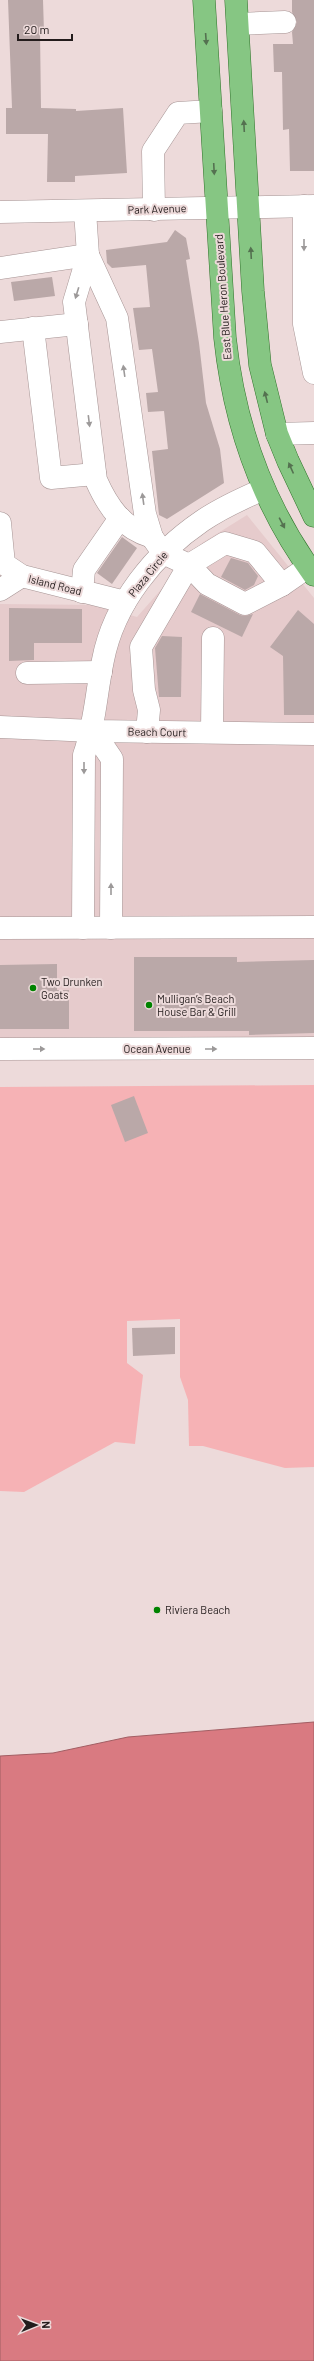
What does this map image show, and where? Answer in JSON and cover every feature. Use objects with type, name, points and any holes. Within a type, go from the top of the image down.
[{"type":"main road","name":"East Blue Heron Boulevard","points":[[204,0],[225,338],[236,408],[264,489],[311,571]]},
{"type":"main road","points":[[236,0],[253,292],[260,365],[277,434],[290,468],[314,517]]},
{"type":"main road","points":[[236,408],[258,429],[277,434]]},
{"type":"main road","points":[[264,489],[275,487],[287,491],[314,517]]},
{"type":"street","points":[[238,24],[285,22]]},
{"type":"street","points":[[154,210],[153,151],[178,113],[211,111]]},
{"type":"street","points":[[309,206],[304,324],[314,373]]},
{"type":"street","name":"Park Avenue","points":[[0,212],[309,206]]},
{"type":"street","points":[[85,211],[88,255],[74,302],[95,474],[107,504],[128,526],[189,565],[208,584],[245,604],[311,571]]},
{"type":"street","points":[[0,268],[88,255]]},
{"type":"street","points":[[88,255],[117,318],[145,514],[158,545]]},
{"type":"street","points":[[0,332],[77,324]]},
{"type":"street","points":[[33,328],[50,478],[95,474]]},
{"type":"street","points":[[277,434],[314,433]]},
{"type":"street","name":"Plaza Circle","points":[[83,928],[84,755],[93,731],[103,659],[121,612],[158,545],[178,538],[203,520],[264,489]]},
{"type":"street","points":[[82,592],[84,570],[120,518]]},
{"type":"street","name":"Island Road","points":[[0,523],[4,564],[22,576],[82,592],[121,612],[147,636]]},
{"type":"street","points":[[147,732],[148,710],[144,690],[141,647],[189,565],[225,542],[255,552],[282,585]]},
{"type":"street","points":[[0,590],[22,576]]},
{"type":"street","points":[[212,732],[213,638]]},
{"type":"street","points":[[27,673],[101,672]]},
{"type":"street","name":"Beach Court","points":[[0,727],[93,731],[314,734]]},
{"type":"street","points":[[93,731],[112,759],[111,928]]},
{"type":"street","points":[[0,928],[314,927]]},
{"type":"street","name":"Ocean Avenue","points":[[0,1049],[314,1048]]},
{"type":"shaded area","points":[[247,515],[314,598],[314,1037],[0,1040],[0,604],[97,605],[137,617],[202,543]]},
{"type":"shaded area","points":[[314,1085],[314,1467],[285,1468],[203,1446],[189,1446],[188,1400],[180,1377],[180,1319],[127,1321],[127,1363],[143,1375],[135,1444],[115,1442],[24,1492],[0,1491],[0,1087]]},
{"type":"shaded area","points":[[314,1722],[314,2361],[0,2361],[0,1756],[53,1753],[128,1737]]},
{"type":"building","points":[[8,0],[43,0],[44,32],[40,32],[41,108],[76,109],[76,111],[123,108],[127,173],[75,176],[75,182],[47,182],[48,134],[6,134],[6,108],[12,108]]},
{"type":"building","points":[[292,0],[314,0],[314,171],[290,171],[289,129],[283,130],[282,72],[274,72],[273,44],[293,44],[292,32],[297,22],[292,12]]},
{"type":"building","points":[[175,230],[186,238],[190,259],[186,260],[199,343],[206,403],[220,449],[224,483],[167,519],[159,515],[152,451],[168,449],[164,411],[148,412],[146,393],[158,392],[152,349],[139,350],[133,308],[150,307],[146,265],[112,268],[107,263],[106,250],[167,242]]},
{"type":"building","points":[[52,277],[55,296],[14,301],[11,282]]},
{"type":"building","points":[[122,537],[137,548],[112,584],[97,573]]},
{"type":"building","points":[[231,558],[248,563],[258,576],[254,585],[245,590],[221,577]]},
{"type":"building","points":[[200,594],[240,615],[245,616],[253,614],[242,637],[191,612]]},
{"type":"building","points":[[9,608],[82,609],[82,643],[34,643],[34,660],[9,661]]},
{"type":"building","points":[[298,610],[314,624],[314,715],[284,715],[283,656],[270,647]]},
{"type":"building","points":[[162,636],[182,637],[181,697],[159,697],[155,648]]},
{"type":"building","points":[[134,957],[237,957],[237,962],[314,960],[314,1033],[249,1035],[249,1031],[134,1031]]},
{"type":"building","points":[[57,964],[57,990],[69,990],[69,1029],[0,1029],[0,965]]},
{"type":"building","points":[[134,1096],[148,1133],[125,1142],[111,1105]]},
{"type":"building","points":[[175,1327],[175,1354],[133,1356],[132,1328]]},
{"type":"place","name":"Two Drunken Goats","points":[[33,988]]},
{"type":"place","name":"Mulligan’s Beach House Bar & Grill","points":[[149,1005]]},
{"type":"place","name":"Riviera Beach","points":[[157,1610]]}]
